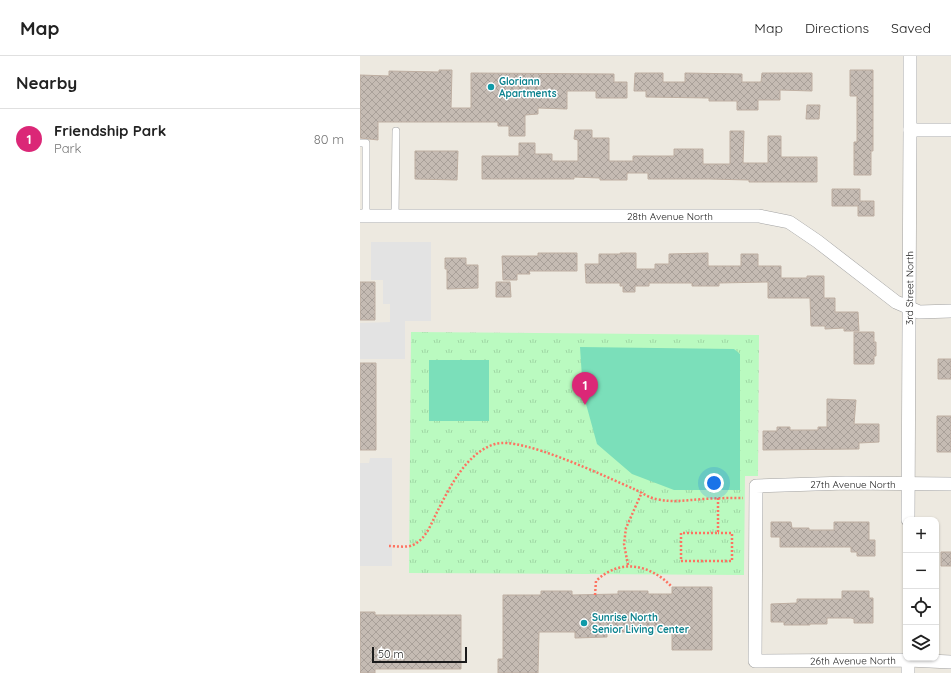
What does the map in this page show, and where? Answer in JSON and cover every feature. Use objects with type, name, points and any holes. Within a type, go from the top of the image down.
[{"type":"street","name":"3rd Street North","points":[[908,517],[910,56]]},
{"type":"street","points":[[910,130],[951,130]]},
{"type":"street","name":"28th Avenue North","points":[[363,216],[759,216],[789,222],[818,241],[896,302],[919,312],[951,311]]},
{"type":"street","name":"27th Avenue North","points":[[756,492],[846,483],[951,484]]},
{"type":"street","name":"26th Avenue North","points":[[756,492],[754,661],[903,659]]},
{"type":"street","points":[[908,661],[908,673]]},
{"type":"street","name":"26th Avenue North","points":[[937,661],[951,662]]},
{"type":"lane","points":[[395,216],[396,131]]},
{"type":"lane","points":[[360,143],[366,143],[363,216]]},
{"type":"path","points":[[389,546],[411,546],[422,540],[453,484],[467,463],[480,451],[496,444],[512,444],[542,451],[574,462],[642,492],[654,499],[678,502],[756,492]]},
{"type":"path","points":[[628,565],[624,544],[626,528],[642,492]]},
{"type":"path","points":[[718,498],[718,534]]},
{"type":"path","points":[[681,534],[718,534],[732,534],[732,561],[681,561],[681,534]]},
{"type":"path","points":[[595,595],[596,582],[604,573],[628,565],[647,569],[663,578],[672,587]]},
{"type":"green space","points":[[411,332],[759,335],[758,476],[745,476],[744,575],[409,573]]},
{"type":"green space","points":[[580,347],[734,349],[740,354],[740,490],[674,490],[632,474],[597,444],[583,393]]},
{"type":"green space","points":[[429,360],[489,360],[489,421],[429,421]]},
{"type":"shaded area","points":[[371,242],[431,242],[431,321],[405,321],[405,359],[360,359],[360,323],[390,322],[390,304],[383,304],[383,280],[371,280]]},
{"type":"shaded area","points":[[370,458],[392,458],[392,566],[360,566],[360,463],[369,463]]},
{"type":"building","points":[[439,70],[452,70],[451,108],[471,108],[471,73],[614,74],[614,82],[627,82],[627,98],[596,98],[596,91],[567,91],[567,109],[538,108],[538,114],[525,115],[525,136],[509,136],[509,126],[498,126],[498,122],[378,122],[378,140],[360,138],[360,75],[389,76],[389,71],[439,72]]},
{"type":"building","points":[[850,70],[873,70],[873,151],[871,151],[871,175],[854,175],[854,142],[857,142],[857,96],[850,96]]},
{"type":"building","points":[[635,73],[663,73],[663,82],[685,82],[685,73],[742,74],[742,82],[761,82],[762,73],[812,73],[812,91],[780,90],[780,100],[758,100],[758,110],[737,110],[737,101],[709,101],[709,98],[646,97],[646,91],[634,91]]},
{"type":"building","points":[[807,105],[820,105],[819,119],[806,119]]},
{"type":"building","points":[[575,130],[592,130],[592,138],[609,138],[609,161],[633,161],[633,156],[674,156],[674,149],[703,149],[703,164],[730,164],[730,131],[744,131],[743,163],[768,163],[768,136],[781,136],[781,157],[817,157],[817,182],[749,182],[749,180],[648,179],[648,173],[627,173],[627,180],[600,180],[600,178],[574,177],[574,179],[482,179],[482,156],[519,156],[519,143],[535,143],[535,154],[552,154],[552,161],[578,161],[578,140],[574,139]]},
{"type":"building","points":[[415,151],[458,151],[457,180],[415,179]]},
{"type":"building","points":[[832,189],[860,189],[860,201],[874,201],[874,216],[858,216],[858,206],[832,206]]},
{"type":"building","points":[[538,253],[577,253],[577,271],[529,271],[530,274],[517,274],[517,280],[503,280],[502,256],[538,256]]},
{"type":"building","points":[[636,253],[636,269],[655,269],[655,264],[669,264],[669,254],[708,253],[708,266],[741,266],[741,254],[758,254],[758,266],[781,266],[781,278],[807,278],[807,276],[824,276],[824,298],[835,298],[835,312],[858,312],[859,331],[844,331],[844,328],[825,329],[825,326],[811,326],[810,298],[768,298],[768,282],[719,283],[719,286],[692,286],[692,283],[649,283],[649,286],[635,286],[635,292],[623,292],[623,286],[620,286],[620,283],[586,283],[585,264],[599,264],[599,254]]},
{"type":"building","points":[[445,258],[466,258],[466,265],[478,265],[478,288],[447,289],[447,269],[445,269]]},
{"type":"building","points":[[360,282],[375,282],[375,320],[360,320]]},
{"type":"building","points":[[496,282],[510,282],[511,297],[496,297]]},
{"type":"building","points":[[854,332],[874,332],[876,356],[874,356],[874,364],[854,364]]},
{"type":"building","points":[[938,359],[951,359],[951,379],[938,379]]},
{"type":"building","points":[[360,363],[376,363],[376,450],[360,450]]},
{"type":"building","points":[[827,399],[856,400],[854,424],[879,424],[879,442],[859,443],[859,449],[763,450],[763,431],[777,431],[777,427],[790,427],[790,430],[818,430],[818,427],[827,427]]},
{"type":"building","points":[[937,416],[951,416],[951,452],[937,452]]},
{"type":"building","points":[[771,522],[791,522],[792,528],[834,530],[834,522],[869,522],[869,540],[875,540],[875,556],[857,556],[857,552],[851,552],[851,547],[780,547],[780,537],[771,537]]},
{"type":"building","points":[[941,552],[951,552],[951,566],[941,566]]},
{"type":"building","name":"Sunrise North Senior Living Center","points":[[672,587],[712,587],[712,650],[672,650],[672,629],[649,629],[649,632],[607,632],[607,637],[575,638],[575,632],[539,632],[538,673],[498,673],[498,659],[503,659],[503,595],[541,595],[541,591],[572,591],[572,595],[618,594],[618,591],[648,591],[648,594],[672,594]]},
{"type":"building","points":[[842,591],[869,591],[869,598],[873,598],[873,623],[854,623],[854,619],[851,618],[827,618],[827,624],[810,625],[784,625],[784,622],[771,622],[771,604],[797,603],[797,599],[842,599]]},
{"type":"building","points":[[360,612],[375,612],[375,615],[461,615],[461,669],[375,669],[375,673],[360,673]]},
{"type":"place","name":"Gloriann Apartments","points":[[491,87]]},
{"type":"place","name":"Friendship Park","points":[[585,405]]},
{"type":"place","name":"Sunrise North Senior Living Center","points":[[584,623]]}]
